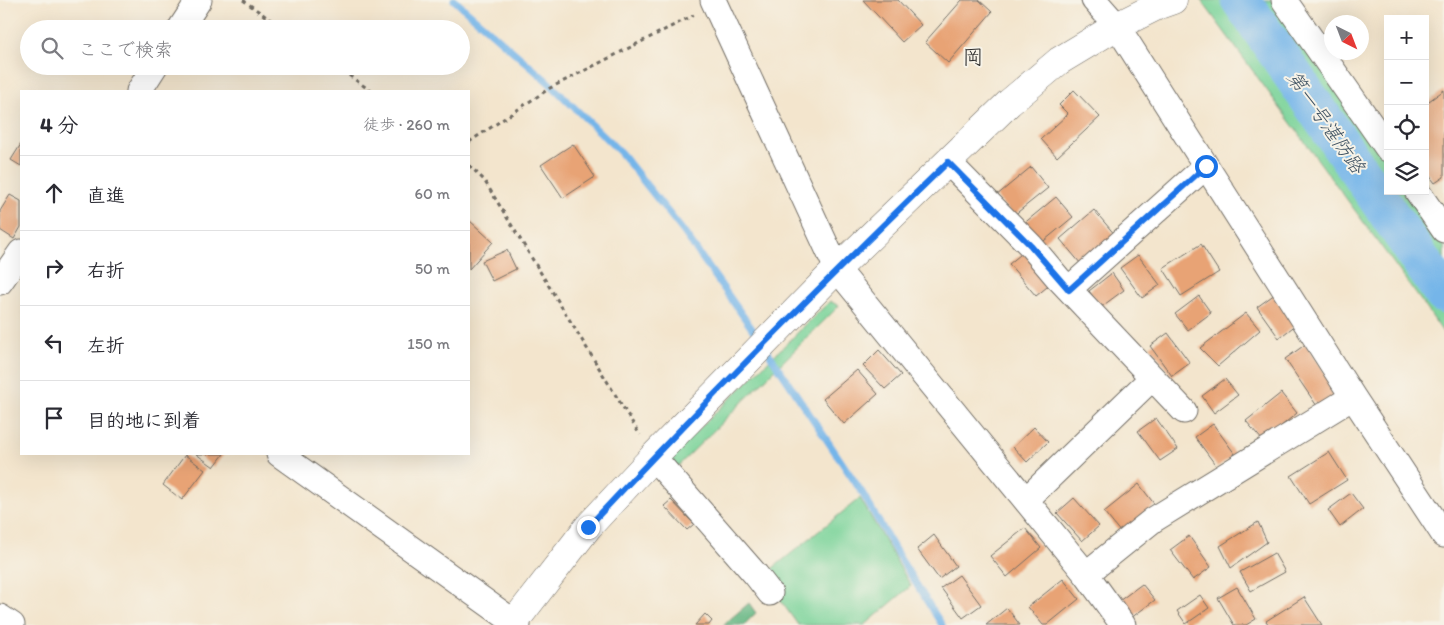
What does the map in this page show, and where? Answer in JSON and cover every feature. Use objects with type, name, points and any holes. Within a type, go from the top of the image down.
[{"type":"street","points":[[186,20],[199,0]]},
{"type":"street","points":[[1094,0],[1117,26],[1353,397],[1444,535]]},
{"type":"street","points":[[280,455],[514,624],[588,527],[653,457],[837,270],[1008,103],[1059,61],[1117,26],[1173,0]]},
{"type":"street","points":[[1284,0],[1384,143]]},
{"type":"street","points":[[717,2],[837,270],[1086,574],[1123,625]]},
{"type":"street","points":[[140,90],[149,75]]},
{"type":"street","points":[[948,162],[1031,246],[1069,290],[1184,411]]},
{"type":"street","points":[[1069,290],[1206,166]]},
{"type":"street","points":[[1420,195],[1444,230]]},
{"type":"street","points":[[1026,500],[1152,378]]},
{"type":"street","points":[[1086,574],[1153,520],[1353,397]]},
{"type":"street","points":[[653,457],[770,593]]},
{"type":"street","points":[[0,617],[12,625]]},
{"type":"path","points":[[243,0],[271,20]]},
{"type":"path","points":[[470,141],[550,88],[717,2]]},
{"type":"path","points":[[349,75],[370,90]]},
{"type":"path","points":[[470,166],[484,180],[653,457]]},
{"type":"green space","points":[[1201,0],[1276,0],[1384,148],[1384,195],[1418,195],[1444,230],[1444,334]]},
{"type":"green space","points":[[830,301],[839,306],[669,475],[666,461]]},
{"type":"green space","points":[[860,498],[911,586],[865,625],[798,625],[763,576]]},
{"type":"green space","points":[[749,603],[756,613],[744,625],[723,625]]},
{"type":"building","points":[[863,0],[898,0],[921,25],[902,42]]},
{"type":"building","points":[[962,0],[979,0],[992,12],[948,63],[925,42]]},
{"type":"building","points":[[1074,90],[1100,117],[1057,157],[1041,139],[1068,114],[1059,105]]},
{"type":"building","points":[[1444,90],[1444,177],[1435,183],[1429,175],[1429,101]]},
{"type":"building","points":[[573,144],[595,177],[563,198],[541,165]]},
{"type":"building","points":[[20,146],[20,165],[11,160]]},
{"type":"building","points":[[1031,167],[1048,188],[1013,216],[996,196]]},
{"type":"building","points":[[10,195],[20,200],[20,229],[14,239],[0,230],[0,211]]},
{"type":"building","points":[[1056,197],[1073,217],[1039,245],[1022,225]]},
{"type":"building","points":[[1094,210],[1116,236],[1081,264],[1060,239]]},
{"type":"building","points":[[470,221],[493,242],[470,268]]},
{"type":"building","points":[[1201,244],[1219,272],[1181,296],[1163,268]]},
{"type":"building","points":[[1031,246],[1058,278],[1036,296],[1009,264]]},
{"type":"building","points":[[507,250],[516,269],[492,281],[482,261]]},
{"type":"building","points":[[1138,255],[1160,285],[1142,298],[1120,268]]},
{"type":"building","points":[[1112,273],[1124,290],[1101,307],[1089,291]]},
{"type":"building","points":[[1275,294],[1297,324],[1279,338],[1257,307]]},
{"type":"building","points":[[1199,296],[1211,313],[1188,330],[1175,314]]},
{"type":"building","points":[[1246,313],[1260,330],[1218,366],[1200,348]]},
{"type":"building","points":[[1168,333],[1190,363],[1172,376],[1150,346]]},
{"type":"building","points":[[1306,344],[1340,395],[1319,409],[1285,359]]},
{"type":"building","points":[[879,350],[901,375],[885,389],[863,366]]},
{"type":"building","points":[[857,370],[878,394],[844,424],[823,399]]},
{"type":"building","points":[[1225,379],[1238,395],[1214,413],[1202,396]]},
{"type":"building","points":[[1281,393],[1297,413],[1263,441],[1246,421]]},
{"type":"building","points":[[1156,418],[1178,449],[1160,461],[1138,431]]},
{"type":"building","points":[[1213,424],[1235,454],[1217,467],[1195,437]]},
{"type":"building","points":[[1034,427],[1048,442],[1027,462],[1013,447]]},
{"type":"building","points":[[1329,452],[1347,480],[1309,504],[1291,476]]},
{"type":"building","points":[[185,455],[205,470],[182,500],[163,485]]},
{"type":"building","points":[[197,455],[223,455],[214,467]]},
{"type":"building","points":[[1139,484],[1155,505],[1121,533],[1104,512]]},
{"type":"building","points":[[1351,493],[1363,509],[1340,527],[1328,510]]},
{"type":"building","points":[[1074,498],[1099,526],[1082,541],[1057,513]]},
{"type":"building","points":[[671,500],[694,524],[687,530],[664,506]]},
{"type":"building","points":[[1258,522],[1267,542],[1231,568],[1220,546]]},
{"type":"building","points":[[1025,528],[1041,548],[1007,577],[990,556]]},
{"type":"building","points":[[934,535],[956,566],[939,579],[917,549]]},
{"type":"building","points":[[1189,536],[1211,567],[1193,580],[1170,550]]},
{"type":"building","points":[[1274,553],[1285,572],[1251,591],[1240,572]]},
{"type":"building","points":[[959,575],[981,605],[963,618],[941,588]]},
{"type":"building","points":[[1063,579],[1079,599],[1047,625],[1043,625],[1028,607]]},
{"type":"building","points":[[1142,584],[1155,600],[1131,618],[1119,601]]},
{"type":"building","points":[[1237,587],[1256,619],[1246,625],[1234,625],[1218,598]]},
{"type":"building","points":[[1200,595],[1209,608],[1186,624],[1177,611]]},
{"type":"building","points":[[1304,597],[1322,625],[1269,625],[1266,621]]},
{"type":"building","points":[[1007,608],[1020,625],[986,625]]},
{"type":"building","points":[[705,614],[712,621],[709,625],[695,625]]},
{"type":"waterway","points":[[454,0],[547,81],[621,153],[683,231],[760,340]]},
{"type":"waterway","name":"第一号湛防路","points":[[1241,0],[1444,294]]},
{"type":"waterway","points":[[766,349],[863,494],[898,555],[942,625]]},
{"type":"district","name":"岡","points":[[973,57]]},
{"type":"route","points":[[588,527],[653,457],[837,270],[948,162],[1031,246],[1069,290],[1206,166]]}]
